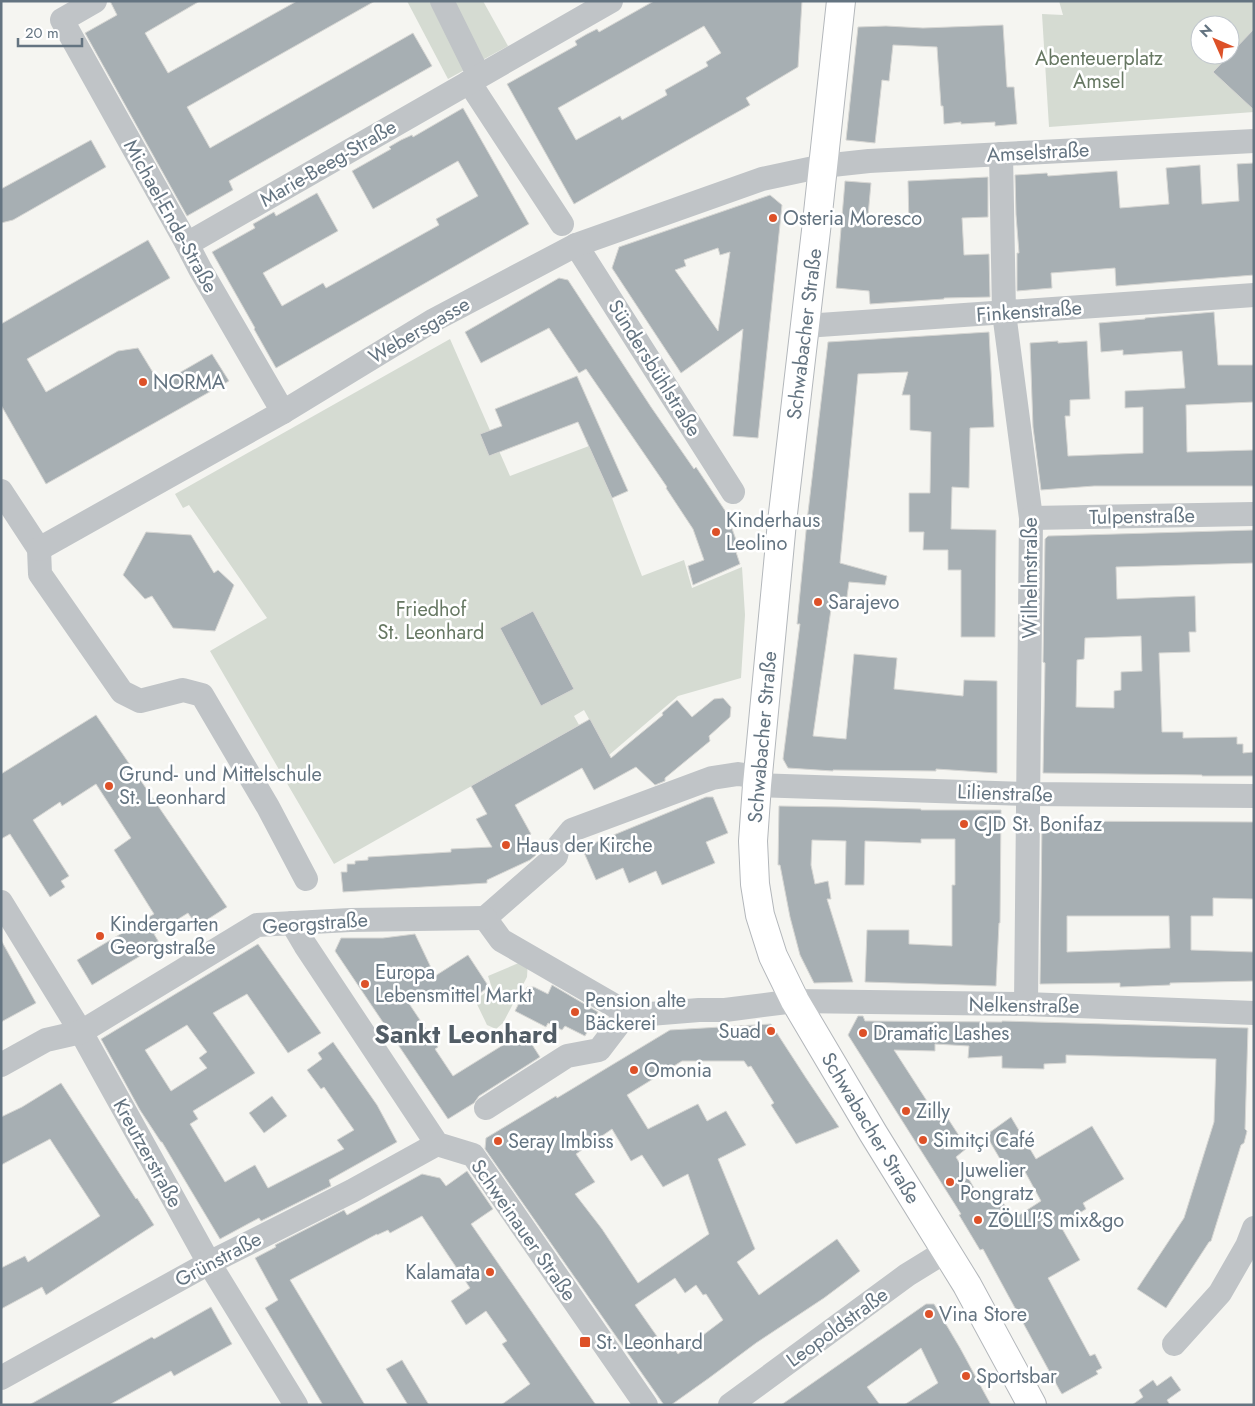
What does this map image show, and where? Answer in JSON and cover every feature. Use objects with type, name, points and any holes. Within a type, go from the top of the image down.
[{"type":"main road","name":"Schwabacher Straße","points":[[841,1],[782,522],[752,841],[755,884],[759,908],[773,956],[795,1002],[967,1285],[1032,1405]]},
{"type":"street","name":"Michael-Ende-Straße","points":[[95,1],[62,20],[200,269],[283,412]]},
{"type":"street","points":[[442,1],[474,79],[562,224]]},
{"type":"street","name":"Marie-Beeg-Straße","points":[[187,244],[611,1]]},
{"type":"street","name":"Amselstraße","points":[[823,166],[869,161],[1254,141]]},
{"type":"street","name":"Wilhelmstraße","points":[[1001,154],[1004,313],[1031,518],[1026,1004]]},
{"type":"street","name":"Webersgasse","points":[[39,549],[283,412],[434,320],[576,245],[762,179],[823,166]]},
{"type":"street","name":"Sündersbühlstraße","points":[[576,245],[733,492]]},
{"type":"street","name":"Finkenstraße","points":[[805,326],[1254,295]]},
{"type":"street","points":[[1,491],[39,549],[40,574],[122,692],[140,701],[183,690],[202,695],[268,807],[306,879]]},
{"type":"street","name":"Tulpenstraße","points":[[1031,518],[1254,514]]},
{"type":"street","name":"Lilienstraße","points":[[485,918],[556,856],[558,847],[572,830],[712,778],[738,774],[757,781],[1028,794],[1254,796]]},
{"type":"street","name":"Kreutzerstraße","points":[[1,902],[82,1032],[209,1263],[296,1405]]},
{"type":"street","points":[[485,918],[501,940],[615,1006],[625,1016]]},
{"type":"street","name":"Georgstraße","points":[[1,1064],[46,1040],[82,1032],[257,925],[350,920],[485,918]]},
{"type":"street","points":[[292,923],[437,1144]]},
{"type":"street","points":[[486,1108],[568,1056],[598,1050],[625,1016],[725,1010],[795,1002]]},
{"type":"street","name":"Nelkenstraße","points":[[795,1002],[1026,1004],[1254,1013]]},
{"type":"street","name":"Grünstraße","points":[[1,1378],[209,1263],[352,1191],[437,1144]]},
{"type":"street","name":"Schweinauer Straße","points":[[437,1144],[474,1155],[646,1405]]},
{"type":"street","points":[[1174,1344],[1220,1293],[1247,1246],[1254,1228]]},
{"type":"street","name":"Leopoldstraße","points":[[730,1405],[907,1275],[946,1251]]},
{"type":"green space","points":[[407,1],[483,1],[508,46],[448,79]]},
{"type":"green space","name":"Abenteuerplatz Amsel","points":[[1059,1],[1254,1],[1254,112],[1049,127],[1042,14],[1063,15]]},
{"type":"green space","name":"Friedhof St. Leonhard","points":[[450,339],[510,476],[589,446],[612,498],[642,576],[684,560],[692,588],[742,567],[745,615],[741,678],[678,696],[609,755],[584,710],[574,716],[579,725],[334,864],[210,651],[267,618],[189,505],[183,508],[175,494]]},
{"type":"green space","points":[[528,959],[527,977],[503,1023],[496,1029],[487,1025],[475,1000],[492,988],[488,976]]},
{"type":"building","points":[[110,1],[200,1],[145,33],[168,73],[297,1],[375,1],[187,107],[210,148],[413,33],[432,66],[229,181],[233,190],[187,216],[85,33],[117,15]]},
{"type":"building","points":[[654,1],[802,1],[798,67],[746,98],[750,105],[574,204],[507,84],[577,45],[575,41],[587,34],[597,29],[599,32]],"holes":[[[704,26],[721,53],[706,62],[708,66],[665,90],[667,95],[622,120],[620,116],[576,140],[558,108]]]},
{"type":"building","points":[[1003,25],[1007,87],[1014,87],[1017,124],[995,126],[995,122],[961,124],[961,122],[944,124],[937,47],[893,45],[889,81],[882,80],[875,143],[846,140],[858,27],[923,28]]},
{"type":"building","points":[[1254,29],[1254,110],[1213,72],[1220,65],[1240,65],[1240,44]]},
{"type":"building","points":[[463,108],[529,224],[276,368],[212,252],[255,228],[253,224],[274,212],[276,216],[317,193],[338,231],[263,273],[282,306],[323,283],[326,288],[439,225],[436,219],[478,196],[458,161],[373,209],[352,171],[391,149],[389,147],[401,140],[412,135],[413,137]]},
{"type":"building","points":[[91,140],[106,167],[13,220],[1,223],[1,189]]},
{"type":"building","points":[[1254,163],[1254,275],[1116,286],[1115,268],[1051,273],[1052,288],[1017,291],[1017,253],[1019,253],[1015,175],[1047,173],[1048,176],[1117,171],[1120,208],[1169,204],[1166,168],[1200,165],[1202,204],[1239,201],[1237,164]]},
{"type":"building","points":[[988,177],[988,217],[962,218],[964,255],[989,254],[990,297],[944,298],[870,304],[869,291],[836,288],[845,181],[871,183],[867,227],[909,226],[908,181]]},
{"type":"building","points":[[770,195],[782,205],[758,438],[733,436],[743,329],[681,373],[612,268],[619,247]],"holes":[[[718,248],[720,255],[730,252],[718,331],[675,270],[686,266],[684,260]]]},
{"type":"building","points":[[148,240],[170,278],[27,359],[46,392],[118,351],[138,348],[160,384],[212,354],[229,381],[46,484],[1,405],[1,324]]},
{"type":"building","points":[[559,278],[568,280],[651,407],[694,469],[696,467],[726,512],[739,548],[735,549],[740,564],[693,585],[688,566],[704,560],[693,529],[667,487],[586,369],[579,373],[549,328],[481,363],[465,332]]},
{"type":"building","points":[[1214,312],[1218,365],[1254,365],[1254,402],[1186,405],[1187,452],[1254,450],[1254,486],[1094,486],[1041,490],[1033,427],[1030,343],[1087,341],[1090,399],[1070,400],[1070,416],[1065,416],[1068,456],[1143,453],[1143,407],[1125,408],[1125,391],[1185,388],[1182,351],[1123,355],[1123,350],[1101,352],[1099,323]]},
{"type":"building","points":[[989,332],[994,427],[970,428],[969,488],[952,487],[951,529],[996,530],[995,637],[961,637],[961,570],[948,570],[948,550],[923,550],[924,532],[909,532],[909,493],[930,493],[931,432],[910,430],[910,395],[902,395],[908,372],[858,374],[840,563],[887,576],[885,585],[849,582],[846,604],[832,602],[813,736],[846,739],[854,654],[897,658],[894,689],[963,696],[964,680],[997,681],[997,773],[936,769],[936,771],[833,771],[788,768],[783,759],[800,624],[797,624],[807,521],[828,342]]},
{"type":"building","points":[[577,376],[628,491],[612,498],[578,422],[489,456],[480,434],[502,426],[495,409]]},
{"type":"building","points":[[1254,530],[1254,563],[1116,567],[1117,599],[1195,596],[1196,632],[1189,632],[1190,652],[1159,653],[1162,732],[1183,732],[1183,738],[1237,737],[1237,744],[1243,744],[1243,753],[1254,752],[1254,776],[1043,773],[1045,539],[1048,536]],"holes":[[[1141,636],[1142,671],[1121,672],[1121,690],[1114,691],[1114,708],[1076,707],[1077,660],[1084,659],[1085,638]]]},
{"type":"building","points":[[146,532],[191,535],[214,573],[218,570],[234,585],[215,631],[173,628],[152,596],[145,599],[123,575]]},
{"type":"building","points":[[533,611],[574,689],[541,706],[500,628]]},
{"type":"building","points":[[723,698],[731,707],[730,717],[709,736],[710,741],[665,778],[665,781],[655,785],[636,767],[594,790],[582,768],[515,805],[531,834],[526,837],[536,855],[530,860],[487,880],[487,883],[343,892],[341,872],[347,872],[347,864],[368,860],[368,857],[451,852],[451,849],[492,847],[476,819],[487,814],[471,786],[590,719],[611,758],[663,715],[662,713],[677,700],[692,717],[714,699]]},
{"type":"building","points":[[96,715],[227,907],[197,926],[188,913],[154,934],[160,944],[92,985],[77,960],[154,914],[114,850],[131,838],[96,784],[62,806],[60,802],[33,820],[69,876],[61,881],[65,887],[50,897],[10,834],[1,839],[1,774]]},
{"type":"building","points":[[706,797],[713,797],[728,833],[706,842],[715,863],[662,885],[656,871],[629,883],[623,868],[596,880],[582,848]]},
{"type":"building","points":[[779,806],[1001,810],[1000,923],[996,986],[865,982],[867,930],[909,930],[909,944],[952,946],[952,885],[955,885],[955,839],[921,839],[921,843],[865,841],[864,885],[845,885],[846,841],[812,840],[811,865],[815,884],[828,881],[831,899],[827,899],[853,982],[814,983],[800,955],[790,917],[780,865],[778,865]]},
{"type":"building","points":[[1042,821],[1254,822],[1254,899],[1213,898],[1213,916],[1191,916],[1191,950],[1254,952],[1254,981],[1170,983],[1170,985],[1120,987],[1120,983],[1040,984]],"holes":[[[1067,916],[1169,916],[1170,948],[1067,952]]]},
{"type":"building","points":[[415,934],[435,976],[468,955],[489,987],[468,1001],[466,997],[404,996],[438,1047],[435,1049],[453,1076],[524,1032],[540,1057],[479,1096],[474,1103],[448,1119],[335,951],[341,938],[383,938]]},
{"type":"building","points":[[1,940],[36,1003],[1,1022]]},
{"type":"building","points":[[258,944],[321,1033],[288,1053],[247,994],[213,1013],[255,1073],[193,1111],[198,1119],[190,1124],[225,1182],[255,1165],[268,1188],[344,1149],[337,1140],[354,1130],[324,1087],[321,1089],[307,1070],[322,1059],[318,1053],[333,1042],[377,1105],[397,1142],[329,1180],[331,1186],[261,1221],[259,1218],[220,1239],[162,1142],[140,1110],[101,1039]],"holes":[[[187,1025],[207,1052],[199,1058],[207,1068],[171,1091],[145,1050]]]},
{"type":"building","points":[[552,985],[598,1012],[585,1036],[565,1026],[562,1030],[548,1023],[546,1027],[515,1011],[527,987],[534,987],[548,994]]},
{"type":"building","points":[[858,1016],[863,1016],[865,1021],[1002,1021],[1248,1028],[1245,1129],[1247,1131],[1244,1143],[1241,1145],[1211,1241],[1166,1308],[1137,1289],[1184,1218],[1214,1122],[1216,1059],[1066,1055],[1066,1063],[1044,1064],[1044,1069],[1002,1068],[1002,1056],[968,1058],[969,1046],[935,1044],[935,1051],[894,1050],[936,1115],[943,1111],[967,1148],[956,1157],[981,1200],[996,1191],[1013,1219],[1041,1201],[1023,1168],[1010,1176],[986,1135],[1011,1117],[1036,1159],[1092,1126],[1124,1179],[1083,1203],[1086,1209],[1060,1225],[1080,1260],[1048,1278],[1090,1356],[1095,1354],[1102,1368],[1096,1371],[1098,1374],[1062,1394],[983,1249],[980,1250],[959,1215],[961,1214],[848,1035]]},
{"type":"building","points":[[771,1024],[839,1127],[796,1144],[771,1105],[774,1103],[751,1066],[748,1067],[744,1061],[682,1061],[627,1095],[648,1129],[698,1104],[707,1121],[726,1111],[746,1145],[718,1159],[755,1249],[737,1262],[759,1295],[837,1239],[860,1271],[671,1405],[664,1405],[485,1149],[486,1138],[670,1030]],"holes":[[[612,1129],[631,1161],[642,1155],[663,1187],[688,1174],[709,1234],[638,1283],[602,1229],[575,1194],[595,1182],[576,1154]],[[675,1278],[685,1293],[696,1285],[703,1295],[706,1294],[723,1320],[678,1354],[667,1338],[661,1342],[635,1305]]]},
{"type":"building","points":[[61,1083],[154,1225],[46,1295],[42,1287],[1,1309],[1,1268],[25,1256],[28,1262],[100,1216],[50,1139],[1,1165],[1,1117],[22,1107]]},
{"type":"building","points":[[272,1096],[287,1116],[264,1133],[249,1113]]},
{"type":"building","points":[[467,1171],[493,1209],[471,1224],[596,1405],[501,1405],[530,1384],[502,1344],[507,1341],[486,1311],[466,1325],[451,1301],[470,1288],[422,1216],[390,1233],[388,1230],[377,1234],[290,1280],[365,1405],[323,1405],[265,1308],[278,1300],[255,1258],[276,1247],[275,1245],[344,1210],[347,1215],[422,1174],[440,1178],[446,1186]]},
{"type":"building","points":[[926,1304],[934,1304],[991,1405],[904,1405],[938,1383],[921,1348],[867,1387],[880,1405],[781,1405]]},
{"type":"building","points":[[211,1307],[232,1344],[174,1376],[171,1371],[109,1405],[29,1405],[152,1337],[154,1339]]},
{"type":"building","points":[[402,1360],[429,1405],[408,1405],[386,1369]]},
{"type":"building","points":[[1171,1376],[1181,1390],[1167,1400],[1170,1405],[1132,1405],[1143,1397],[1139,1390],[1153,1380],[1157,1386]]},
{"type":"place","name":"Osteria Moresco","points":[[773,218]]},
{"type":"place","name":"NORMA","points":[[143,382]]},
{"type":"place","name":"Kinderhaus Leolino","points":[[716,532]]},
{"type":"place","name":"Sarajevo","points":[[818,602]]},
{"type":"place","name":"Grund- und Mittelschule St. Leonhard","points":[[109,786]]},
{"type":"place","name":"CJD St. Bonifaz","points":[[964,824]]},
{"type":"place","name":"Haus der Kirche","points":[[506,845]]},
{"type":"place","name":"Kindergarten Georgstraße","points":[[100,936]]},
{"type":"place","name":"Europa Lebensmittel Markt","points":[[365,984]]},
{"type":"place","name":"Pension alte Bäckerei","points":[[575,1012]]},
{"type":"place","name":"Suad","points":[[771,1031]]},
{"type":"place","name":"Dramatic Lashes","points":[[863,1033]]},
{"type":"place","name":"Omonia","points":[[634,1070]]},
{"type":"place","name":"Zilly","points":[[906,1111]]},
{"type":"place","name":"Simitçi Café","points":[[923,1140]]},
{"type":"place","name":"Seray Imbiss","points":[[498,1141]]},
{"type":"place","name":"Juwelier Pongratz","points":[[950,1182]]},
{"type":"place","name":"ZÖLLI'S mix&go","points":[[978,1220]]},
{"type":"place","name":"Kalamata","points":[[490,1272]]},
{"type":"place","name":"Vina Store","points":[[929,1314]]},
{"type":"place","name":"St. Leonhard","points":[[585,1342]]},
{"type":"place","name":"Sportsbar","points":[[966,1376]]},
{"type":"district","name":"Sankt Leonhard","points":[[466,1034]]}]
